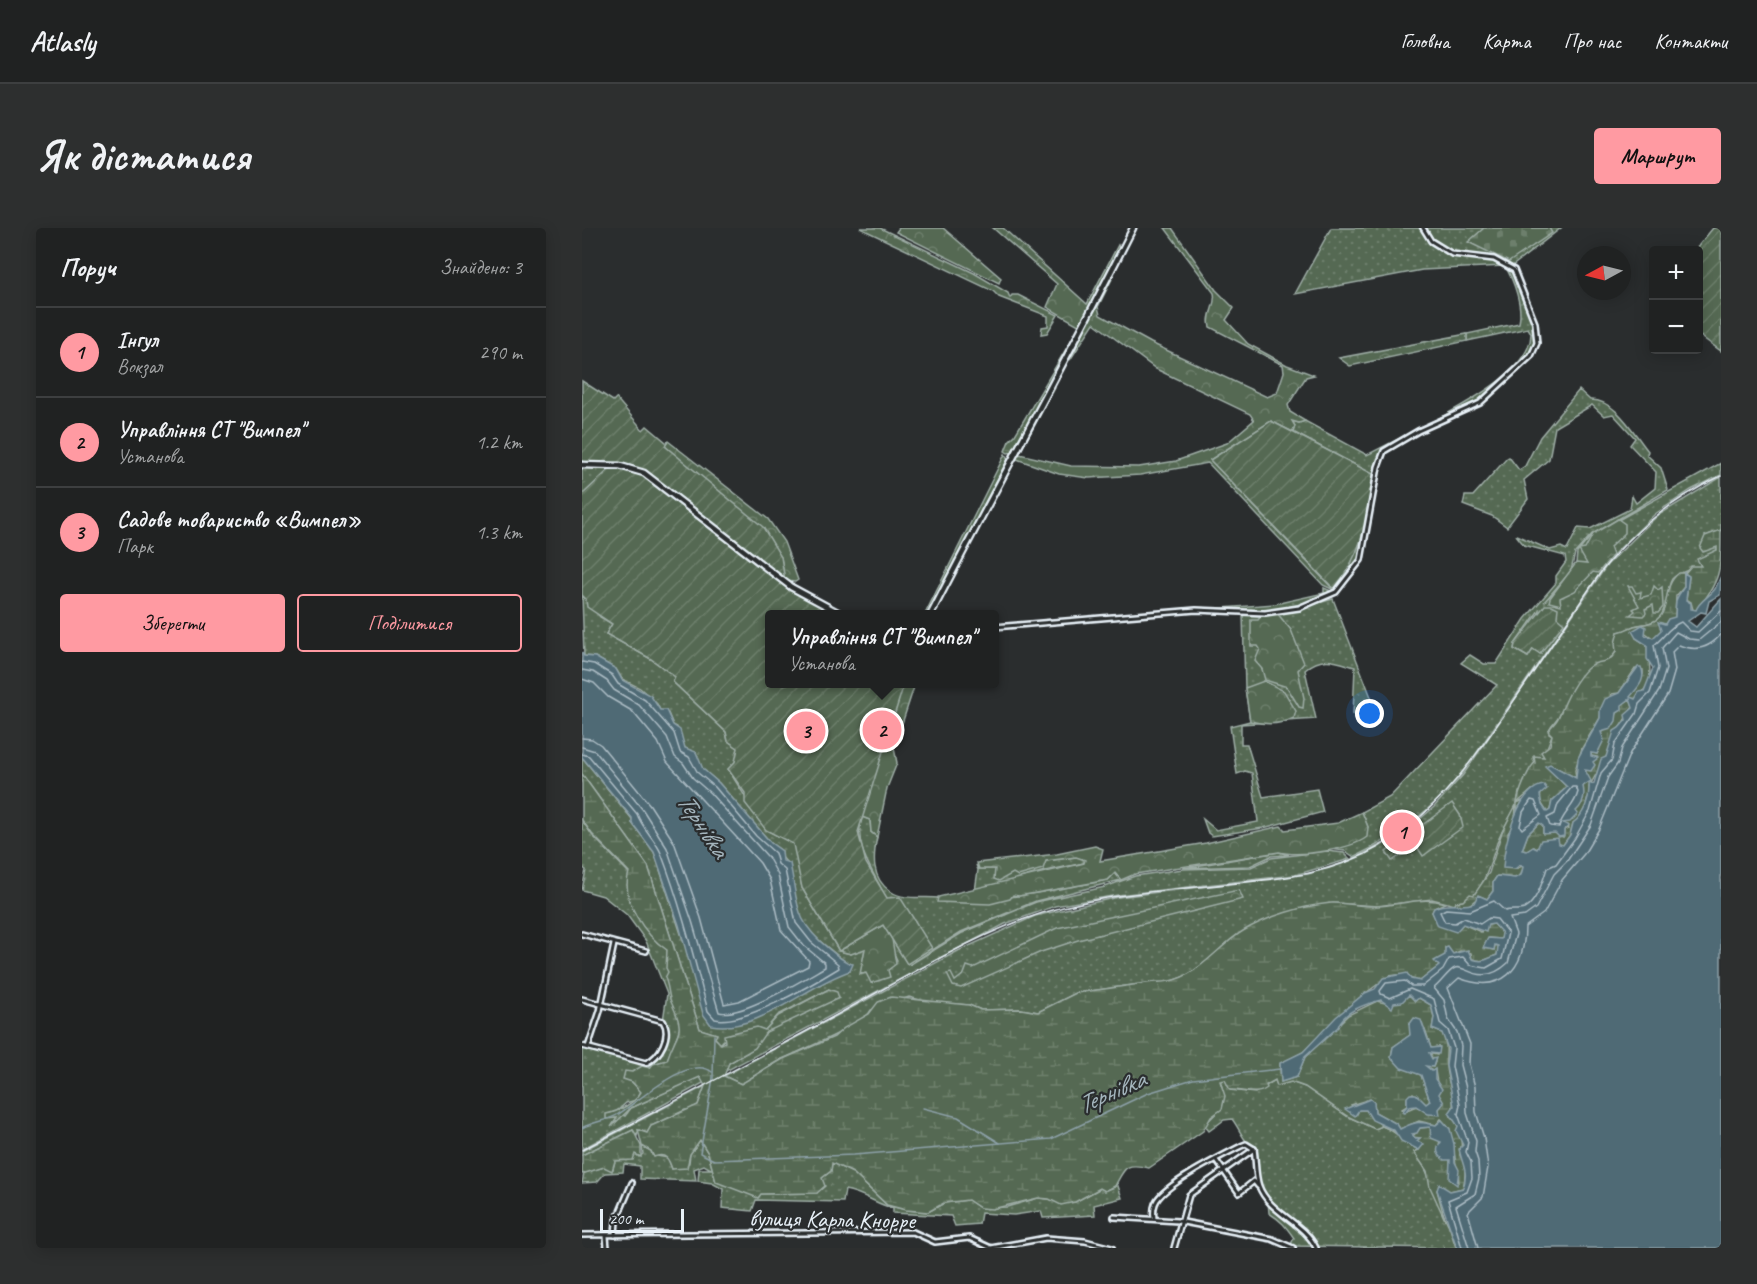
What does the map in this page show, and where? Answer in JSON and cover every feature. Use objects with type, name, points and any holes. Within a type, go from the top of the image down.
[{"type":"street","points":[[934,610],[1012,457],[1082,330],[1133,228]]},
{"type":"street","points":[[999,627],[1196,610],[1265,612],[1299,608],[1336,592],[1361,560],[1378,467],[1384,451],[1418,431],[1480,403],[1531,356],[1537,343],[1535,323],[1514,270],[1494,259],[1452,254],[1431,241],[1423,228]]},
{"type":"street","points":[[582,465],[620,466],[644,473],[791,587],[833,610]]},
{"type":"street","points":[[582,934],[646,951]]},
{"type":"street","points":[[588,1047],[601,1005],[614,944]]},
{"type":"street","points":[[582,999],[663,1021],[666,1025],[660,1053],[646,1063],[582,1046]]},
{"type":"street","points":[[1154,1219],[1155,1205],[1162,1195],[1216,1160],[1246,1144],[1254,1149]]},
{"type":"street","points":[[1174,1248],[1189,1195],[1254,1149]]},
{"type":"street","points":[[1254,1149],[1259,1187]]},
{"type":"street","points":[[1216,1160],[1239,1193],[1254,1181],[1273,1206],[1293,1221],[1316,1248]]},
{"type":"street","points":[[615,1235],[616,1221],[632,1183]]},
{"type":"street","points":[[1114,1217],[1181,1222],[1272,1239],[1293,1248]]},
{"type":"street","name":"вулиця Карла Кнорре","points":[[582,1235],[914,1232],[935,1242],[969,1238],[991,1248],[1046,1238],[1085,1241],[1112,1248]]},
{"type":"street","points":[[606,1236],[607,1248]]},
{"type":"green space","points":[[860,228],[880,228],[974,273],[1008,293],[1010,298],[1012,295],[1018,295],[1058,315],[1047,333],[1041,334],[1042,327],[1048,326],[1048,316],[999,297],[993,291]]},
{"type":"green space","points":[[899,228],[943,228],[1001,278],[999,283],[896,232]]},
{"type":"green space","points":[[993,228],[1003,228],[1087,304],[1118,245],[1120,249],[1082,327],[1047,307],[1057,284]]},
{"type":"green space","points":[[1165,228],[1172,228],[1216,290],[1234,308],[1226,320],[1248,344],[1287,365],[1314,375],[1306,377],[1288,405],[1290,412],[1305,421],[1299,423],[1292,421],[1295,426],[1293,432],[1271,421],[1210,460],[1334,590],[1323,585],[1208,463],[1140,475],[1089,478],[1059,474],[1014,458],[1053,386],[1055,388],[1019,454],[1071,466],[1139,467],[1176,461],[1227,443],[1254,420],[1250,414],[1156,369],[1094,323],[1070,360],[1112,273],[1114,275],[1098,307],[1100,315],[1151,343],[1267,397],[1277,393],[1284,372],[1283,365],[1210,327],[1209,318],[1214,293]]},
{"type":"green space","points":[[1331,228],[1423,228],[1430,242],[1440,250],[1504,263],[1514,271],[1522,285],[1536,333],[1531,333],[1528,328],[1467,341],[1467,334],[1519,323],[1520,309],[1517,294],[1505,266],[1422,270],[1295,294]]},
{"type":"green space","points":[[1424,228],[1561,228],[1511,267],[1496,260],[1446,250],[1431,238]]},
{"type":"green space","points":[[1484,228],[1549,228],[1552,233],[1509,262],[1468,242]]},
{"type":"green space","points":[[1713,228],[1721,228],[1721,351],[1703,338],[1703,246],[1698,246]]},
{"type":"green space","points":[[1079,327],[1080,330],[1012,452],[1008,453],[1005,451],[1009,441],[1015,435]]},
{"type":"green space","points":[[1531,333],[1536,333],[1533,350],[1514,373],[1478,402],[1453,414],[1443,416],[1468,402],[1511,371],[1529,346]]},
{"type":"green space","points":[[1467,334],[1467,341],[1350,366],[1339,358]]},
{"type":"green space","points":[[582,381],[613,401],[616,398],[643,430],[647,426],[667,443],[665,446],[763,527],[781,557],[785,581],[673,498],[789,589],[829,610],[765,610],[765,688],[903,688],[858,832],[866,863],[887,898],[900,897],[932,948],[907,964],[883,925],[839,951],[802,888],[793,844],[766,830],[745,803],[745,793],[728,769],[735,762],[738,748],[728,741],[726,732],[673,682],[675,677],[651,659],[606,634],[612,624],[587,607],[586,599],[582,595],[582,495],[616,463],[582,462]]},
{"type":"green space","points":[[1579,390],[1590,400],[1608,405],[1624,419],[1648,451],[1647,455],[1661,468],[1668,490],[1592,534],[1575,553],[1571,571],[1544,602],[1568,577],[1576,563],[1577,553],[1593,534],[1721,463],[1721,475],[1691,490],[1655,514],[1612,556],[1462,774],[1438,800],[1399,831],[1354,857],[1345,851],[1331,849],[1352,844],[1368,827],[1362,812],[1390,797],[1497,685],[1461,663],[1470,655],[1484,664],[1496,664],[1525,619],[1556,583],[1556,576],[1566,562],[1565,556],[1524,545],[1516,535],[1550,550],[1561,547],[1567,550],[1578,528],[1590,529],[1630,509],[1632,496],[1636,503],[1655,488],[1656,472],[1630,445],[1635,438],[1613,414],[1604,416],[1592,405],[1555,427],[1549,459],[1524,480],[1528,499],[1507,527],[1492,516],[1463,505],[1465,496],[1473,496],[1507,458],[1509,457],[1519,470],[1525,466],[1540,437]],"holes":[[[1539,610],[1541,654],[1533,649],[1528,657],[1514,649],[1515,644]]]},
{"type":"green space","points":[[1443,416],[1449,417],[1421,428],[1415,430]]},
{"type":"green space","points":[[1271,421],[1373,474],[1366,521],[1358,548],[1334,589],[1210,460]]},
{"type":"green space","points":[[1292,421],[1299,423],[1305,421],[1367,455],[1399,439],[1380,455],[1375,471],[1363,547],[1357,564],[1347,579],[1334,590],[1350,569],[1372,474],[1293,432],[1295,426]]},
{"type":"green space","points":[[668,441],[768,519],[784,542],[798,580],[785,581],[781,557],[665,446]]},
{"type":"green space","points":[[1005,454],[1008,459],[930,610],[927,610]]},
{"type":"green space","points":[[582,467],[612,467],[582,495]]},
{"type":"green space","points":[[1721,477],[1721,530],[1705,536],[1709,549],[1718,547],[1717,550],[1698,560],[1701,566],[1672,579],[1665,611],[1659,619],[1618,632],[1616,652],[1560,713],[1549,730],[1552,735],[1543,758],[1533,757],[1535,763],[1523,790],[1519,792],[1517,803],[1524,800],[1517,810],[1517,805],[1504,828],[1484,880],[1473,895],[1465,900],[1456,902],[1455,905],[1432,899],[1377,906],[1333,903],[1216,955],[1188,975],[1166,983],[1154,982],[1076,993],[1038,1012],[1021,1009],[981,1010],[969,1005],[928,1002],[909,997],[871,1010],[845,1030],[782,1059],[741,1084],[724,1076],[958,951],[1035,916],[1118,897],[1308,874],[1346,862],[1394,838],[1396,840],[1412,829],[1411,827],[1434,807],[1463,775],[1607,565],[1657,516]],"holes":[[[1452,804],[1460,815],[1423,855],[1416,845]]]},
{"type":"green space","points":[[1618,519],[1625,524],[1625,533],[1610,547],[1613,555],[1598,573],[1593,572],[1575,591],[1560,598],[1561,605],[1549,602],[1576,563],[1587,564],[1579,550],[1585,549],[1593,534]]},
{"type":"green space","points":[[1721,530],[1718,574],[1715,583],[1696,611],[1693,610],[1691,602],[1686,599],[1689,577],[1685,573],[1691,566],[1701,566],[1697,559],[1717,550],[1717,547],[1703,552],[1700,548],[1705,536]]},
{"type":"green space","points":[[1679,573],[1684,573],[1684,587],[1676,596],[1675,617],[1665,624],[1659,623],[1662,630],[1653,638],[1644,632],[1636,638],[1647,645],[1650,667],[1649,680],[1642,693],[1635,699],[1629,697],[1643,674],[1643,670],[1635,669],[1619,693],[1612,694],[1602,707],[1600,718],[1582,748],[1575,770],[1576,778],[1557,768],[1550,770],[1567,787],[1552,801],[1550,810],[1547,812],[1540,801],[1541,792],[1546,790],[1532,790],[1517,803],[1527,775],[1535,763],[1534,756],[1544,757],[1541,752],[1550,745],[1552,735],[1548,731],[1558,718],[1579,677],[1593,664],[1612,657],[1616,652],[1615,643],[1618,632],[1659,618],[1663,612],[1672,580]]},
{"type":"green space","points":[[1628,586],[1632,586],[1636,593],[1641,592],[1640,598],[1651,595],[1654,586],[1658,590],[1662,587],[1663,607],[1658,613],[1654,613],[1653,605],[1645,609],[1646,613],[1643,616],[1630,615],[1635,611],[1633,609],[1639,606]]},
{"type":"green space","points":[[1324,588],[1333,592],[1301,604],[1268,611],[1195,610],[1275,604],[1324,593]]},
{"type":"green space","points":[[582,595],[600,617],[612,624],[606,634],[651,659],[676,677],[673,682],[726,732],[728,741],[738,748],[735,762],[728,769],[766,830],[794,844],[802,888],[839,951],[851,954],[865,948],[861,974],[888,970],[897,960],[892,949],[892,939],[907,963],[887,902],[863,850],[860,840],[862,817],[870,820],[871,832],[877,837],[874,859],[879,880],[890,891],[901,896],[979,900],[1044,892],[1108,880],[1115,873],[1121,880],[1036,901],[961,932],[909,965],[962,933],[1036,902],[1105,887],[1135,876],[1183,869],[1251,867],[1271,858],[1327,851],[1344,853],[1350,859],[1295,875],[1118,895],[1055,906],[1005,924],[724,1072],[729,1063],[748,1052],[766,1032],[829,989],[778,1015],[765,1030],[726,1038],[720,1044],[715,1038],[716,1034],[700,1029],[648,866],[582,774],[582,757],[632,819],[632,823],[654,852],[685,946],[846,971],[850,971],[849,965],[815,937],[801,920],[787,863],[781,856],[782,851],[771,843],[719,783],[702,769],[696,753],[685,748],[677,727],[673,725],[668,713],[660,710],[657,704],[640,688],[622,679],[616,669],[595,657],[584,656]]},
{"type":"green space","points":[[1333,599],[1378,715],[1357,724],[1353,714],[1355,667],[1329,661],[1311,665],[1305,670],[1316,719],[1241,724],[1241,744],[1247,744],[1263,797],[1317,789],[1323,812],[1263,828],[1212,836],[1208,833],[1203,819],[1216,830],[1258,822],[1252,773],[1245,771],[1237,774],[1230,726],[1250,721],[1245,688],[1243,615],[1282,613]]},
{"type":"green space","points":[[1545,605],[1558,608],[1557,617],[1564,623],[1540,654],[1533,649],[1528,657],[1514,649],[1515,644]]},
{"type":"green space","points":[[1195,610],[1041,622],[1145,613]]},
{"type":"green space","points":[[1277,613],[1291,630],[1304,663],[1298,670],[1304,698],[1303,708],[1299,707],[1287,687],[1265,680],[1262,669],[1255,661],[1260,649],[1258,646],[1251,646],[1251,620],[1258,620],[1263,614]]},
{"type":"green space","points":[[1264,681],[1284,691],[1296,711],[1294,718],[1272,724],[1250,721],[1245,688]]},
{"type":"green space","points":[[902,688],[914,688],[894,748],[897,763],[887,788],[877,837],[871,832],[870,820],[862,817],[883,743],[889,741],[891,734],[887,731]]},
{"type":"green space","points":[[1630,699],[1633,707],[1613,738],[1606,757],[1589,787],[1589,797],[1585,808],[1573,823],[1570,835],[1563,845],[1547,841],[1537,849],[1534,847],[1527,851],[1522,850],[1528,834],[1539,823],[1543,825],[1543,833],[1556,833],[1563,837],[1564,830],[1569,828],[1563,823],[1577,815],[1576,811],[1582,803],[1583,785],[1590,782],[1585,770],[1597,757],[1591,756],[1591,752],[1597,754],[1602,742],[1601,732],[1609,729],[1622,704]]},
{"type":"green space","points":[[582,774],[648,866],[700,1029],[717,1034],[715,1038],[721,1044],[725,1042],[724,1035],[757,1027],[765,1030],[778,1016],[829,989],[837,992],[839,998],[766,1032],[755,1048],[729,1063],[724,1076],[741,1084],[783,1059],[834,1037],[844,1028],[869,1014],[878,1002],[891,997],[969,1005],[981,1010],[1021,1009],[1038,1012],[1076,993],[1181,978],[1192,972],[1243,931],[1274,916],[1297,909],[1331,903],[1371,906],[1428,900],[1445,903],[1434,908],[1432,912],[1436,920],[1456,931],[1463,924],[1481,932],[1487,925],[1494,924],[1503,933],[1501,939],[1489,938],[1484,946],[1494,950],[1495,945],[1499,946],[1497,955],[1479,961],[1472,959],[1471,953],[1460,951],[1453,954],[1445,948],[1446,955],[1437,962],[1439,966],[1420,981],[1397,975],[1389,976],[1358,999],[1303,1052],[1280,1064],[1281,1082],[1297,1077],[1305,1057],[1348,1015],[1377,1001],[1389,1004],[1410,995],[1415,1001],[1419,998],[1431,1005],[1434,1017],[1432,1029],[1442,1033],[1445,1042],[1446,1066],[1453,1103],[1451,1117],[1459,1130],[1460,1155],[1465,1167],[1463,1188],[1450,1191],[1437,1190],[1445,1220],[1430,1187],[1427,1171],[1414,1152],[1419,1150],[1417,1140],[1420,1138],[1412,1137],[1420,1128],[1431,1127],[1432,1137],[1440,1140],[1439,1145],[1447,1159],[1450,1159],[1451,1179],[1459,1182],[1450,1129],[1441,1119],[1436,1125],[1419,1121],[1400,1129],[1397,1124],[1375,1112],[1374,1102],[1370,1099],[1351,1105],[1357,1114],[1359,1110],[1366,1110],[1382,1126],[1375,1129],[1347,1116],[1305,1087],[1291,1082],[1277,1086],[1275,1080],[1266,1085],[1267,1088],[1258,1092],[1230,1090],[1225,1080],[1220,1081],[1225,1096],[1222,1109],[1211,1117],[1203,1131],[1149,1168],[1130,1166],[1115,1186],[1105,1191],[1100,1188],[1075,1202],[1061,1205],[1049,1199],[1038,1198],[992,1209],[980,1208],[968,1200],[944,1203],[928,1212],[906,1210],[887,1205],[853,1173],[832,1163],[831,1171],[822,1178],[825,1186],[817,1193],[761,1194],[758,1198],[716,1182],[708,1153],[700,1140],[690,1154],[687,1168],[672,1169],[664,1156],[654,1157],[651,1151],[642,1146],[638,1130],[647,1133],[651,1126],[698,1105],[705,1086],[700,1077],[631,1108],[611,1127],[617,1118],[606,1119],[606,1114],[626,1106],[641,1092],[632,1082],[623,1079],[625,1071],[632,1072],[642,1066],[650,1068],[653,1064],[667,1060],[678,1032],[679,1021],[665,978],[668,972],[666,968],[667,950],[651,936],[637,917],[628,894],[629,872],[592,834],[582,820]],"holes":[[[1414,1019],[1425,1030],[1431,1048],[1439,1047],[1437,1055],[1429,1053],[1435,1062],[1433,1067],[1426,1066],[1432,1071],[1435,1070],[1439,1110],[1433,1113],[1416,1106],[1405,1111],[1402,1109],[1407,1106],[1407,1098],[1413,1093],[1426,1104],[1430,1101],[1421,1075],[1404,1068],[1391,1057],[1393,1047],[1410,1035],[1410,1024]]]},
{"type":"green space","points":[[1452,803],[1460,815],[1463,827],[1423,856],[1416,845],[1392,861],[1386,852]]},
{"type":"green space","points":[[1516,805],[1515,823],[1508,833],[1509,867],[1515,869],[1536,861],[1536,855],[1542,851],[1545,855],[1557,850],[1551,860],[1540,862],[1541,870],[1538,871],[1534,868],[1523,868],[1521,875],[1515,878],[1497,876],[1493,882],[1493,891],[1487,899],[1480,896],[1469,905],[1455,905],[1456,902],[1463,901],[1470,894],[1474,895],[1489,873],[1502,832]]},
{"type":"green space","points":[[1362,812],[1368,827],[1367,837],[1337,849],[1299,854],[1279,852],[1135,874],[1121,880],[1115,873],[1108,880],[1019,896],[1013,895],[1010,899],[990,904],[937,902],[938,897],[1084,863],[1085,860],[1076,857],[1046,861],[1043,869],[1018,876],[1013,873],[999,881],[994,879],[995,869],[979,869],[977,863],[1057,854],[1095,846],[1103,849],[1100,861],[1206,843],[1281,826],[1285,830],[1338,823]]},
{"type":"green space","points":[[582,820],[592,835],[629,873],[657,942],[667,950],[668,981],[681,1026],[667,1060],[653,1064],[632,1082],[641,1091],[636,1100],[626,1103],[616,1112],[625,1116],[631,1108],[700,1076],[705,1082],[582,1149],[582,1047],[636,1062],[647,1062],[656,1058],[663,1046],[667,1026],[663,1021],[667,994],[646,941],[627,915],[603,896],[582,890],[586,870],[582,867]]},
{"type":"green space","points":[[1279,852],[1289,855],[1271,856],[1250,866],[1183,868]]},
{"type":"green space","points":[[1085,858],[1084,863],[1045,871],[975,891],[978,870],[976,865],[979,869],[995,869],[1010,874],[1045,861]]},
{"type":"green space","points":[[1239,890],[1243,899],[1078,940],[1041,952],[961,988],[953,986],[947,974],[951,973],[955,981],[964,974],[967,966],[973,968],[1057,928]]},
{"type":"green space","points":[[883,925],[892,939],[896,964],[888,970],[890,977],[871,983],[866,973],[860,974],[865,949],[851,954],[839,951]]},
{"type":"green space","points":[[1225,1079],[1230,1090],[1255,1093],[1275,1080],[1277,1085],[1291,1082],[1305,1087],[1347,1116],[1375,1129],[1382,1126],[1387,1128],[1419,1150],[1414,1152],[1429,1176],[1457,1248],[1290,1246],[1294,1238],[1283,1224],[1269,1213],[1268,1201],[1259,1187],[1254,1149],[1244,1139],[1232,1119],[1224,1120],[1209,1131],[1204,1125],[1215,1115],[1223,1102],[1223,1089],[1220,1081]]},
{"type":"green space","points":[[705,1086],[698,1105],[690,1110],[685,1110],[651,1126],[647,1133],[639,1130],[637,1136],[633,1130],[582,1155],[582,1151]]},
{"type":"green space","points":[[633,1130],[641,1146],[641,1157],[635,1154],[633,1160],[615,1161],[612,1171],[604,1167],[582,1174],[582,1155]]},
{"type":"green space","points":[[700,1140],[708,1153],[716,1182],[761,1194],[817,1193],[822,1178],[831,1171],[832,1163],[853,1173],[887,1205],[906,1210],[928,1212],[944,1203],[968,1200],[980,1208],[1007,1207],[1038,1198],[1075,1202],[1101,1188],[1105,1191],[1115,1187],[1117,1183],[1122,1198],[1094,1205],[1095,1215],[1043,1218],[1041,1211],[1014,1215],[981,1213],[979,1224],[955,1226],[951,1216],[893,1213],[893,1208],[845,1190],[843,1202],[756,1200],[752,1211],[722,1208],[723,1189],[712,1183],[698,1181],[699,1169],[711,1169],[704,1165],[694,1169],[696,1181],[640,1179],[640,1166],[624,1164],[623,1172],[605,1173],[597,1182],[582,1183],[584,1173],[604,1167],[613,1169],[615,1161],[636,1154],[639,1157],[643,1154],[642,1146],[651,1151],[652,1155],[668,1158],[672,1169],[689,1163],[690,1154]]},
{"type":"water","points":[[1684,573],[1689,576],[1686,600],[1691,603],[1691,609],[1696,610],[1699,604],[1715,589],[1721,576],[1720,595],[1709,601],[1706,613],[1701,612],[1688,621],[1696,627],[1721,599],[1721,1248],[1457,1248],[1437,1190],[1439,1184],[1450,1191],[1463,1188],[1465,1172],[1459,1149],[1463,1145],[1456,1131],[1458,1126],[1449,1113],[1454,1106],[1446,1066],[1448,1049],[1442,1033],[1432,1029],[1434,1017],[1431,1005],[1419,998],[1415,1001],[1409,995],[1402,1002],[1394,1003],[1392,1008],[1381,1000],[1362,1006],[1350,1012],[1338,1027],[1305,1057],[1297,1077],[1281,1082],[1280,1063],[1303,1052],[1336,1017],[1365,993],[1375,989],[1383,978],[1407,973],[1411,979],[1420,981],[1439,966],[1434,961],[1445,955],[1445,948],[1448,947],[1453,954],[1468,950],[1472,959],[1479,961],[1497,955],[1498,946],[1495,945],[1494,950],[1483,948],[1488,938],[1501,939],[1502,933],[1494,924],[1488,925],[1486,932],[1463,924],[1456,932],[1438,926],[1432,912],[1434,908],[1474,903],[1478,895],[1487,899],[1493,891],[1493,882],[1497,876],[1515,878],[1521,875],[1523,867],[1520,865],[1515,869],[1503,868],[1509,832],[1519,807],[1535,788],[1544,785],[1547,789],[1540,795],[1542,805],[1547,812],[1550,810],[1552,801],[1567,787],[1545,766],[1550,764],[1576,778],[1578,758],[1600,718],[1600,710],[1605,699],[1619,693],[1638,667],[1641,667],[1643,672],[1642,680],[1630,697],[1635,699],[1639,692],[1644,691],[1653,668],[1647,659],[1647,645],[1636,638],[1632,631],[1642,625],[1646,627],[1645,635],[1653,638],[1661,630],[1658,622],[1665,624],[1668,619],[1675,617],[1676,601],[1684,587]],"holes":[[[1630,699],[1633,708],[1625,715],[1626,720],[1614,731],[1606,757],[1601,759],[1594,783],[1589,784],[1586,806],[1573,823],[1570,835],[1563,845],[1559,844],[1558,838],[1541,840],[1537,849],[1533,847],[1527,851],[1522,850],[1528,834],[1539,823],[1543,826],[1543,834],[1555,833],[1559,837],[1564,836],[1564,830],[1569,826],[1563,823],[1570,822],[1578,814],[1576,811],[1583,799],[1583,786],[1591,781],[1585,770],[1591,771],[1595,765],[1593,762],[1598,758],[1591,756],[1591,753],[1597,754],[1604,740],[1601,732],[1611,729],[1616,721],[1617,713],[1622,710],[1622,705]]]},
{"type":"water","points":[[582,652],[584,656],[595,657],[616,669],[622,680],[651,696],[660,710],[666,710],[673,725],[680,730],[685,748],[696,752],[703,769],[719,783],[771,843],[782,851],[783,861],[790,863],[797,902],[803,920],[809,930],[830,950],[844,961],[853,964],[850,971],[764,1016],[729,1026],[711,1025],[703,1014],[679,925],[654,852],[632,823],[632,818],[582,757]]},
{"type":"water","points":[[1414,1018],[1421,1020],[1431,1048],[1440,1047],[1439,1054],[1429,1053],[1432,1059],[1436,1058],[1433,1067],[1426,1066],[1432,1071],[1435,1069],[1435,1079],[1442,1089],[1439,1094],[1444,1103],[1439,1109],[1440,1115],[1428,1114],[1416,1106],[1409,1107],[1405,1113],[1402,1112],[1407,1106],[1407,1097],[1410,1094],[1416,1094],[1426,1104],[1430,1101],[1421,1075],[1401,1068],[1391,1057],[1393,1047],[1410,1035],[1409,1025]]},
{"type":"water","points":[[1370,1099],[1374,1102],[1375,1112],[1397,1124],[1400,1129],[1418,1122],[1436,1125],[1442,1120],[1450,1129],[1454,1144],[1455,1162],[1459,1170],[1457,1185],[1449,1179],[1450,1160],[1444,1160],[1438,1154],[1437,1150],[1441,1142],[1431,1138],[1430,1127],[1420,1128],[1417,1133],[1412,1134],[1415,1138],[1420,1138],[1417,1141],[1424,1144],[1419,1150],[1401,1141],[1394,1130],[1372,1120],[1366,1110],[1359,1110],[1355,1116],[1345,1109]]},
{"type":"waterway","name":"Тернівка","points":[[714,1035],[713,1078],[700,1153],[714,1160],[854,1155],[1051,1139],[1148,1093],[1193,1079],[1280,1069]]},
{"type":"waterway","points":[[582,1128],[616,1116],[678,1073],[703,1068],[712,1072]]},
{"type":"waterway","points":[[923,1108],[958,1117],[1000,1143]]},
{"type":"railway","points":[[582,1150],[953,951],[1022,920],[1054,909],[1120,896],[1287,877],[1328,868],[1363,855],[1394,837],[1422,815],[1470,762],[1613,557],[1640,529],[1670,505],[1721,476]]},
{"type":"place","name":"Управління СТ \"Вимпел\"","points":[[882,730]]},
{"type":"place","name":"Садове товариство «Вимпел»","points":[[806,731]]},
{"type":"place","name":"Інгул","points":[[1402,832]]}]
